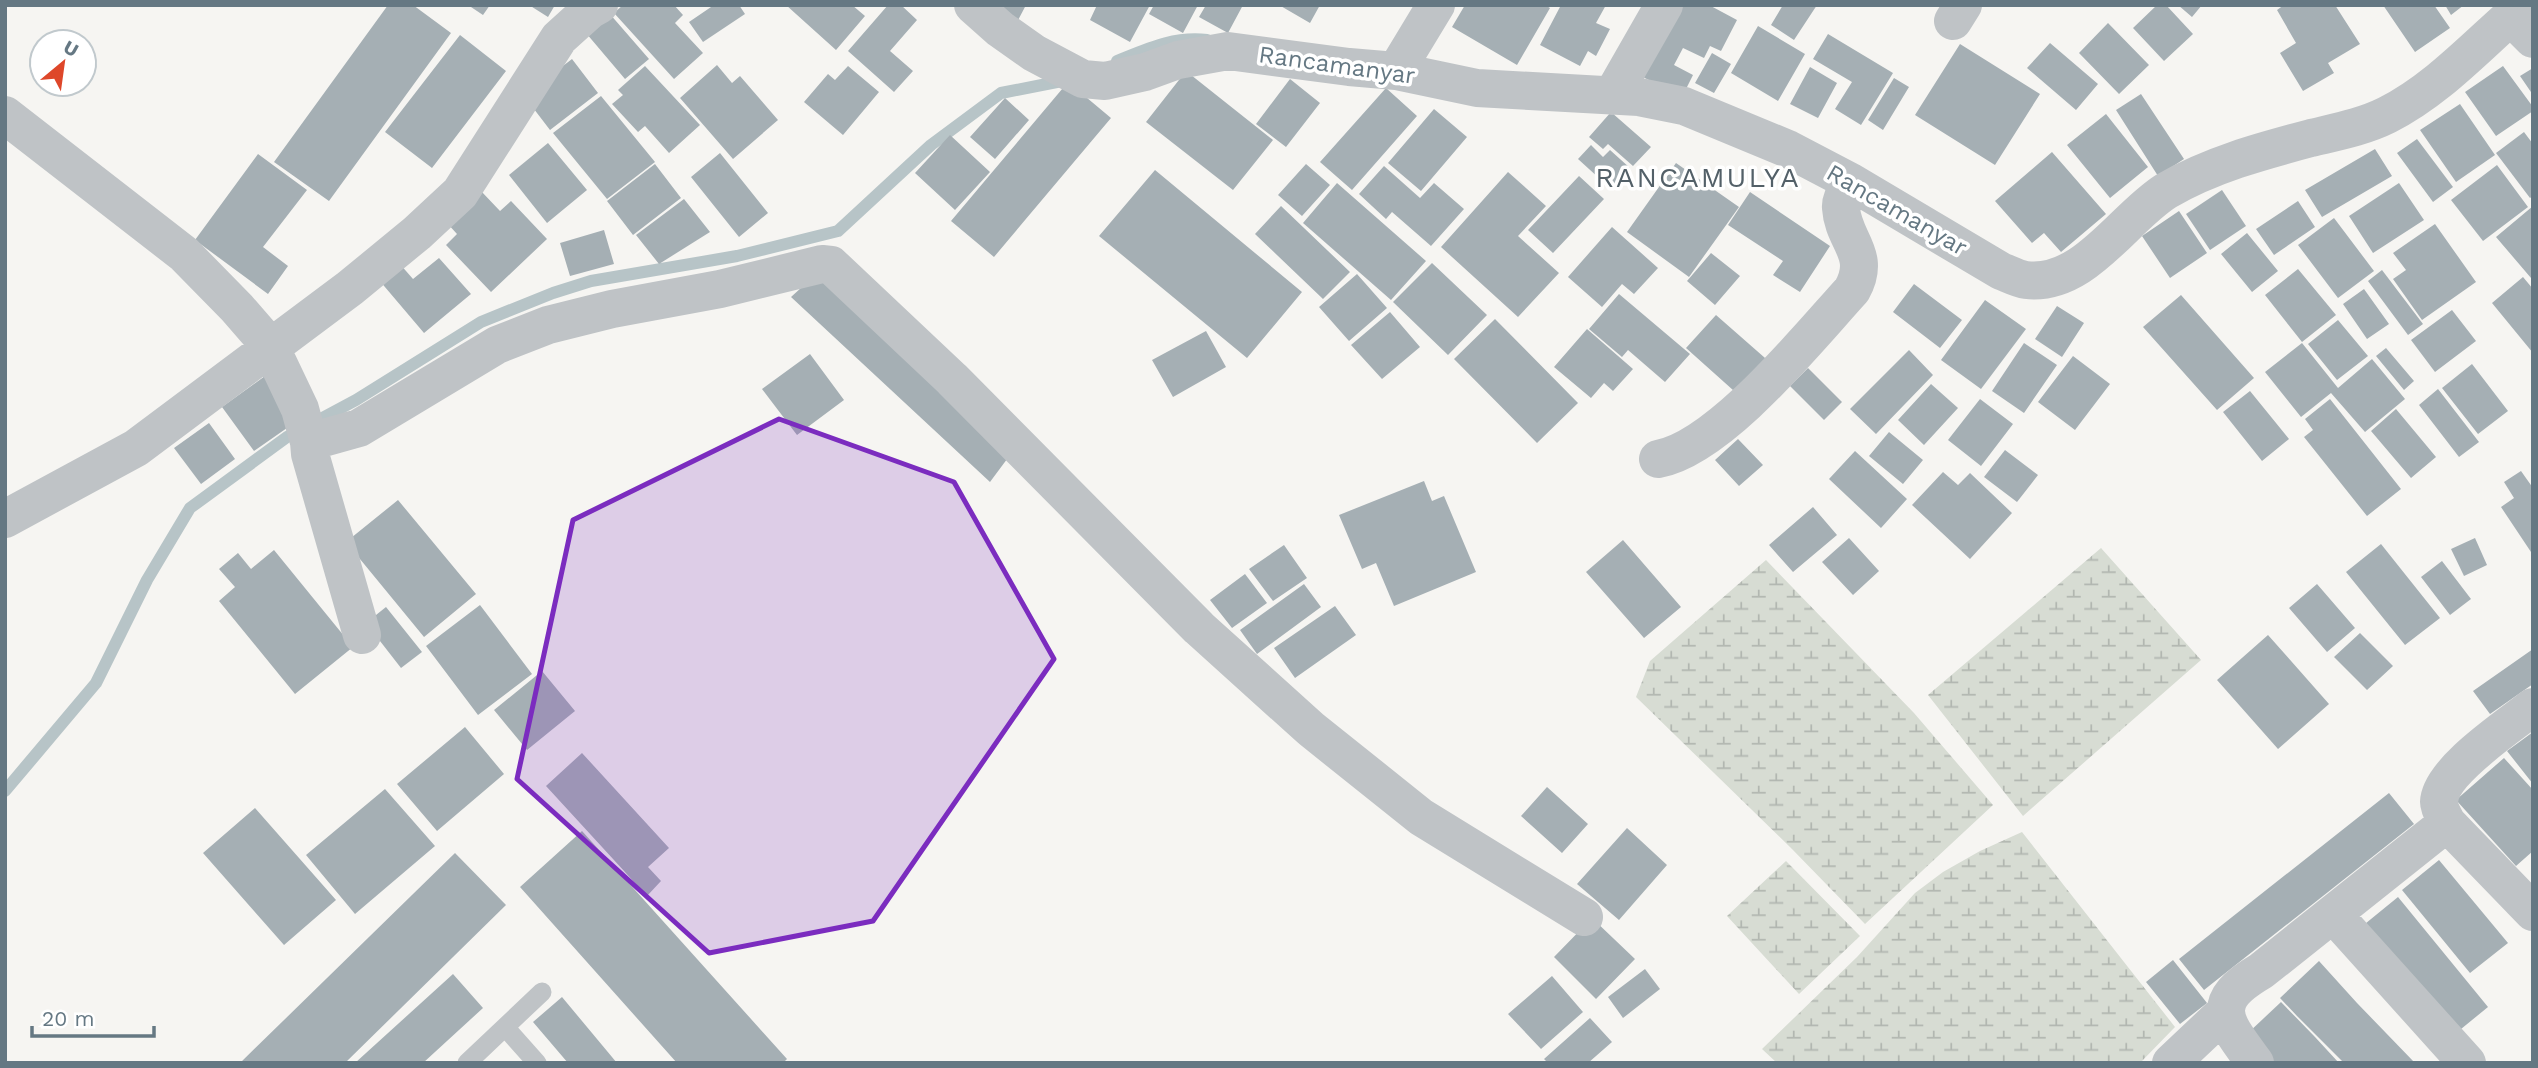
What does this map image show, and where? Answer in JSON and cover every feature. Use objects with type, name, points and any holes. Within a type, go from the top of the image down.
[{"type":"street","points":[[5,519],[136,448],[350,288],[460,193],[559,38],[599,5]]},
{"type":"street","name":"Rancamanyar","points":[[973,5],[1000,29],[1034,53],[1083,79],[1105,81],[1146,72],[1178,60],[1228,51],[1396,71],[1477,88],[1640,97],[1685,106],[1777,144],[1851,182],[2001,271],[2025,280],[2048,279],[2081,264],[2164,193],[2196,176],[2245,157],[2356,127],[2387,115],[2420,95],[2522,20]]},
{"type":"street","points":[[1396,71],[1436,5]]},
{"type":"street","points":[[1612,96],[1664,5]]},
{"type":"street","points":[[5,115],[184,254],[270,346],[299,412],[362,635]]},
{"type":"street","points":[[1658,459],[1673,457],[1686,451],[1744,405],[1852,290],[1860,262],[1841,209],[1842,199],[1851,182]]},
{"type":"street","points":[[299,412],[359,428],[497,345],[548,325],[611,309],[720,289],[822,264],[831,265],[952,379],[1199,628],[1311,729],[1421,817],[1584,917]]},
{"type":"street","points":[[2533,707],[2462,764],[2445,784],[2439,803],[2447,823],[2533,912]]},
{"type":"street","points":[[2171,1063],[2224,1013],[2231,993],[2245,980],[2261,971],[2447,823]]},
{"type":"street","points":[[2333,914],[2467,1063]]},
{"type":"street","points":[[2224,1013],[2231,1030],[2255,1063]]},
{"type":"lane","points":[[467,1063],[542,992]]},
{"type":"lane","points":[[505,1027],[537,1063]]},
{"type":"highlighted area","points":[[779,419],[954,482],[1054,659],[873,921],[709,953],[517,779],[573,520]]},
{"type":"green space","points":[[2101,548],[2201,660],[2023,816],[1928,695]]},
{"type":"green space","points":[[1766,560],[1914,713],[1993,805],[1865,924],[1636,697],[1650,661]]},
{"type":"green space","points":[[2022,832],[2175,1027],[2140,1063],[1777,1063],[1762,1049],[1857,957],[1915,893],[1943,872]]},
{"type":"green space","points":[[1786,861],[1860,936],[1799,994],[1727,916]]},
{"type":"building","points":[[388,5],[413,5],[451,33],[329,201],[274,162]]},
{"type":"building","points":[[468,5],[490,5],[483,15]]},
{"type":"building","points":[[529,5],[555,5],[548,17]]},
{"type":"building","points":[[623,5],[674,5],[683,15],[675,23],[703,53],[674,79],[614,13]]},
{"type":"building","points":[[714,5],[739,5],[745,14],[703,42],[689,22]]},
{"type":"building","points":[[786,5],[852,5],[865,16],[836,50]]},
{"type":"building","points":[[888,5],[901,5],[917,20],[890,51],[913,71],[894,92],[848,51]]},
{"type":"building","points":[[974,5],[1026,5],[1015,26]]},
{"type":"building","points":[[1097,5],[1150,5],[1130,42],[1090,20]]},
{"type":"building","points":[[1154,5],[1198,5],[1183,33],[1149,14]]},
{"type":"building","points":[[1206,5],[1243,5],[1228,33],[1199,17]]},
{"type":"building","points":[[1279,5],[1320,5],[1310,23]]},
{"type":"building","points":[[1465,5],[1545,5],[1550,8],[1517,65],[1452,27]]},
{"type":"building","points":[[1561,5],[1606,5],[1596,23],[1610,29],[1596,56],[1588,51],[1580,66],[1540,45]]},
{"type":"building","points":[[1671,5],[1709,5],[1737,20],[1721,51],[1710,46],[1704,58],[1683,48],[1674,65],[1693,75],[1682,97],[1637,74]]},
{"type":"building","points":[[1783,5],[1817,5],[1794,40],[1771,25]]},
{"type":"building","points":[[2157,5],[2166,5],[2193,34],[2164,61],[2133,28]]},
{"type":"building","points":[[2178,5],[2202,5],[2192,17]]},
{"type":"building","points":[[2284,5],[2335,5],[2360,44],[2328,63],[2334,73],[2303,91],[2280,53],[2296,43],[2277,10]]},
{"type":"building","points":[[2383,5],[2434,5],[2450,28],[2415,52]]},
{"type":"building","points":[[2445,5],[2464,5],[2451,15]]},
{"type":"building","points":[[609,13],[649,59],[625,79],[586,33]]},
{"type":"building","points":[[2108,23],[2149,65],[2119,94],[2079,53]]},
{"type":"building","points":[[1758,26],[1805,54],[1778,101],[1731,73]]},
{"type":"building","points":[[1828,34],[1893,73],[1861,125],[1835,109],[1852,82],[1813,59]]},
{"type":"building","points":[[460,35],[506,71],[432,168],[385,132]]},
{"type":"building","points":[[2050,43],[2098,84],[2076,110],[2027,68]]},
{"type":"building","points":[[1960,44],[2040,94],[1995,165],[1915,115]]},
{"type":"building","points":[[1712,53],[1731,64],[1714,93],[1695,83]]},
{"type":"building","points":[[572,59],[598,93],[550,130],[524,96]]},
{"type":"building","points":[[717,65],[732,83],[740,76],[778,120],[733,159],[680,98]]},
{"type":"building","points":[[645,66],[700,125],[669,153],[645,126],[638,132],[612,104],[623,95],[618,90]]},
{"type":"building","points":[[848,66],[879,92],[843,135],[804,102],[828,74],[835,80]]},
{"type":"building","points":[[2503,66],[2533,107],[2533,111],[2496,136],[2465,92]]},
{"type":"building","points":[[1810,67],[1837,83],[1818,118],[1790,104]]},
{"type":"building","points":[[2533,68],[2533,95],[2520,76]]},
{"type":"building","points":[[1186,71],[1273,140],[1233,190],[1146,122]]},
{"type":"building","points":[[1894,78],[1909,87],[1883,130],[1868,120]]},
{"type":"building","points":[[1290,79],[1320,103],[1286,147],[1256,124]]},
{"type":"building","points":[[1068,82],[1111,118],[994,257],[951,221]]},
{"type":"building","points":[[1386,88],[1417,116],[1352,190],[1320,162]]},
{"type":"building","points":[[2141,94],[2184,159],[2158,176],[2116,110]]},
{"type":"building","points":[[601,96],[655,162],[607,199],[553,133]]},
{"type":"building","points":[[1005,98],[1029,120],[995,159],[970,137]]},
{"type":"building","points":[[2460,104],[2495,155],[2456,182],[2420,130]]},
{"type":"building","points":[[1434,109],[1467,137],[1421,191],[1388,163]]},
{"type":"building","points":[[1611,112],[1651,147],[1633,166],[1608,144],[1603,149],[1589,137]]},
{"type":"building","points":[[2106,114],[2148,167],[2110,198],[2067,145]]},
{"type":"building","points":[[2524,132],[2533,144],[2533,196],[2530,198],[2496,153]]},
{"type":"building","points":[[950,135],[990,172],[955,210],[915,173]]},
{"type":"building","points":[[2417,139],[2453,187],[2433,202],[2397,153]]},
{"type":"building","points":[[548,143],[587,190],[547,223],[509,175]]},
{"type":"building","points":[[1591,145],[1603,157],[1610,150],[1630,168],[1611,189],[1578,159]]},
{"type":"building","points":[[2375,149],[2392,176],[2322,217],[2305,190]]},
{"type":"building","points":[[2052,152],[2106,214],[2061,252],[2044,233],[2032,243],[1995,201]]},
{"type":"building","points":[[720,153],[768,213],[739,237],[691,177]]},
{"type":"building","points":[[258,154],[307,190],[263,247],[288,266],[268,294],[195,240]]},
{"type":"building","points":[[1676,163],[1739,207],[1689,277],[1627,232]]},
{"type":"building","points":[[655,164],[681,198],[633,235],[607,201]]},
{"type":"building","points":[[1306,164],[1330,185],[1302,216],[1278,195]]},
{"type":"building","points":[[2497,165],[2528,207],[2483,241],[2451,200]]},
{"type":"building","points":[[1384,166],[1420,198],[1434,183],[1464,209],[1431,246],[1392,212],[1386,219],[1359,194]]},
{"type":"building","points":[[1155,170],[1302,292],[1247,358],[1099,236]]},
{"type":"building","points":[[1508,172],[1546,206],[1518,236],[1559,273],[1518,317],[1441,247]]},
{"type":"building","points":[[1579,176],[1604,199],[1553,253],[1528,230]]},
{"type":"building","points":[[1337,183],[1426,261],[1391,300],[1303,223]]},
{"type":"building","points":[[2399,183],[2424,220],[2373,253],[2349,216]]},
{"type":"building","points":[[2222,190],[2246,226],[2210,250],[2186,214]]},
{"type":"building","points":[[481,191],[500,211],[511,201],[547,239],[491,292],[446,245],[457,234],[447,223]]},
{"type":"building","points":[[1750,192],[1830,246],[1800,292],[1773,275],[1783,261],[1728,225]]},
{"type":"building","points":[[684,199],[710,232],[659,264],[636,235]]},
{"type":"building","points":[[2298,201],[2315,227],[2274,255],[2256,229]]},
{"type":"building","points":[[1281,206],[1350,272],[1323,299],[1255,234]]},
{"type":"building","points":[[2533,206],[2533,276],[2531,278],[2496,237]]},
{"type":"building","points":[[2179,211],[2207,253],[2170,278],[2142,236]]},
{"type":"building","points":[[2334,218],[2374,271],[2338,298],[2298,245]]},
{"type":"building","points":[[2435,224],[2476,282],[2422,320],[2393,279],[2406,270],[2393,253]]},
{"type":"building","points":[[1612,227],[1658,268],[1634,294],[1622,284],[1602,307],[1568,277]]},
{"type":"building","points":[[604,230],[614,264],[570,276],[560,243]]},
{"type":"building","points":[[2247,233],[2278,271],[2252,292],[2221,254]]},
{"type":"building","points":[[1711,253],[1740,276],[1715,305],[1687,281]]},
{"type":"building","points":[[439,258],[471,294],[424,333],[379,280],[399,263],[413,279]]},
{"type":"building","points":[[1432,263],[1487,315],[1448,355],[1393,302]]},
{"type":"building","points":[[824,267],[1016,447],[990,482],[791,297]]},
{"type":"building","points":[[2298,269],[2336,315],[2302,342],[2265,295]]},
{"type":"building","points":[[2382,270],[2423,324],[2408,335],[2368,281]]},
{"type":"building","points":[[1357,274],[1387,308],[1349,341],[1319,307]]},
{"type":"building","points":[[2523,277],[2533,289],[2533,353],[2492,303]]},
{"type":"building","points":[[1914,284],[1962,320],[1940,348],[1893,312]]},
{"type":"building","points":[[2364,289],[2389,324],[2367,339],[2343,304]]},
{"type":"building","points":[[1619,294],[1690,354],[1665,382],[1628,350],[1622,357],[1589,329]]},
{"type":"building","points":[[2181,295],[2254,378],[2217,410],[2143,327]]},
{"type":"building","points":[[1985,300],[2026,329],[1981,389],[1941,360]]},
{"type":"building","points":[[2057,306],[2084,323],[2062,357],[2035,339]]},
{"type":"building","points":[[2452,310],[2476,341],[2435,372],[2411,340]]},
{"type":"building","points":[[1390,312],[1420,347],[1382,379],[1351,345]]},
{"type":"building","points":[[1716,315],[1773,365],[1743,399],[1686,348]]},
{"type":"building","points":[[1495,319],[1578,403],[1537,443],[1454,359]]},
{"type":"building","points":[[2338,320],[2368,356],[2337,380],[2308,344]]},
{"type":"building","points":[[1587,329],[1633,369],[1613,391],[1604,383],[1591,398],[1554,367]]},
{"type":"building","points":[[1206,331],[1226,367],[1173,397],[1152,360]]},
{"type":"building","points":[[2024,343],[2057,365],[2024,413],[1992,391]]},
{"type":"building","points":[[2302,343],[2338,388],[2372,359],[2405,399],[2365,432],[2331,393],[2301,417],[2265,372]]},
{"type":"building","points":[[2386,348],[2414,381],[2404,390],[2376,356]]},
{"type":"building","points":[[1909,350],[1933,375],[1876,434],[1850,409]]},
{"type":"building","points":[[810,354],[844,400],[797,435],[762,389]]},
{"type":"building","points":[[2073,356],[2110,384],[2075,430],[2038,402]]},
{"type":"building","points":[[2472,364],[2508,411],[2478,434],[2442,388]]},
{"type":"building","points":[[1808,368],[1842,402],[1824,420],[1790,386]]},
{"type":"building","points":[[265,376],[297,421],[254,451],[222,407]]},
{"type":"building","points":[[1931,384],[1958,408],[1924,445],[1898,420]]},
{"type":"building","points":[[2438,389],[2479,442],[2459,457],[2419,405]]},
{"type":"building","points":[[2250,391],[2289,439],[2262,461],[2223,412]]},
{"type":"building","points":[[1980,399],[2013,424],[1981,466],[1948,440]]},
{"type":"building","points":[[2330,399],[2401,489],[2367,516],[2304,437],[2313,430],[2305,419]]},
{"type":"building","points":[[2396,409],[2436,457],[2411,478],[2371,431]]},
{"type":"building","points":[[209,423],[235,459],[201,484],[174,448]]},
{"type":"building","points":[[1889,432],[1923,460],[1903,484],[1869,456]]},
{"type":"building","points":[[1738,439],[1763,465],[1739,486],[1715,460]]},
{"type":"building","points":[[2005,450],[2038,475],[2017,502],[1984,477]]},
{"type":"building","points":[[1855,451],[1907,499],[1881,528],[1829,479]]},
{"type":"building","points":[[2521,471],[2533,488],[2531,552],[2501,507],[2514,498],[2504,482]]},
{"type":"building","points":[[1943,472],[1958,485],[1970,473],[2012,513],[1970,559],[1912,505]]},
{"type":"building","points":[[1424,481],[1432,501],[1444,496],[1476,572],[1394,606],[1376,563],[1362,569],[1339,515]]},
{"type":"building","points":[[398,500],[476,594],[424,637],[346,542]]},
{"type":"building","points":[[1813,507],[1837,535],[1793,572],[1769,545]]},
{"type":"building","points":[[1849,538],[1879,571],[1853,595],[1822,562]]},
{"type":"building","points":[[2475,538],[2487,565],[2464,576],[2451,549]]},
{"type":"building","points":[[1623,540],[1681,607],[1644,638],[1586,572]]},
{"type":"building","points":[[2381,544],[2440,618],[2405,645],[2346,572]]},
{"type":"building","points":[[1284,545],[1307,578],[1273,601],[1249,569]]},
{"type":"building","points":[[274,550],[353,647],[295,694],[219,601],[235,587],[219,569],[238,553],[251,569]]},
{"type":"building","points":[[2442,561],[2471,599],[2450,615],[2421,577]]},
{"type":"building","points":[[1245,574],[1267,603],[1232,628],[1210,600]]},
{"type":"building","points":[[1304,584],[1321,607],[1257,654],[1240,630]]},
{"type":"building","points":[[2317,584],[2355,628],[2327,652],[2289,608]]},
{"type":"building","points":[[480,605],[532,674],[478,715],[426,646]]},
{"type":"building","points":[[1335,606],[1356,635],[1295,678],[1274,648]]},
{"type":"building","points":[[386,607],[422,652],[401,668],[366,623]]},
{"type":"building","points":[[2360,633],[2393,666],[2367,690],[2334,657]]},
{"type":"building","points":[[2268,635],[2329,704],[2278,749],[2217,680]]},
{"type":"building","points":[[2533,649],[2533,684],[2490,714],[2473,691]]},
{"type":"building","points":[[542,671],[575,711],[527,750],[494,710]]},
{"type":"building","points":[[465,727],[504,774],[437,831],[397,784]]},
{"type":"building","points":[[2533,732],[2533,784],[2507,751]]},
{"type":"building","points":[[582,753],[669,848],[648,867],[661,881],[647,896],[546,786]]},
{"type":"building","points":[[2504,758],[2533,790],[2533,851],[2516,866],[2456,800]]},
{"type":"building","points":[[1547,787],[1588,824],[1562,853],[1521,816]]},
{"type":"building","points":[[385,789],[435,846],[355,914],[306,855]]},
{"type":"building","points":[[2389,793],[2414,824],[2204,990],[2179,959]]},
{"type":"building","points":[[255,808],[336,900],[284,945],[203,853]]},
{"type":"building","points":[[1627,828],[1667,865],[1619,920],[1577,884]]},
{"type":"building","points":[[582,831],[787,1059],[783,1063],[677,1063],[520,887]]},
{"type":"building","points":[[455,853],[506,905],[345,1063],[240,1063]]},
{"type":"building","points":[[2439,860],[2508,943],[2470,973],[2402,890]]},
{"type":"building","points":[[2398,897],[2488,1007],[2450,1038],[2360,928]]},
{"type":"building","points":[[1592,918],[1635,959],[1596,999],[1554,957]]},
{"type":"building","points":[[2173,960],[2207,1003],[2180,1024],[2146,982]]},
{"type":"building","points":[[2319,961],[2415,1063],[2344,1063],[2280,998]]},
{"type":"building","points":[[1645,969],[1660,989],[1623,1018],[1608,997]]},
{"type":"building","points":[[453,974],[483,1008],[423,1063],[355,1063]]},
{"type":"building","points":[[1552,976],[1583,1012],[1541,1049],[1508,1014]]},
{"type":"building","points":[[562,997],[617,1063],[568,1063],[533,1022]]},
{"type":"building","points":[[2281,1002],[2339,1063],[2274,1063],[2247,1034]]},
{"type":"building","points":[[1590,1018],[1612,1042],[1588,1063],[1548,1063],[1544,1059]]},
{"type":"waterway","points":[[1117,61],[1172,42],[1207,40]]},
{"type":"waterway","points":[[5,791],[96,683],[147,580],[190,508],[287,437],[356,400],[481,322],[553,293],[591,281],[737,256],[838,231],[931,145],[1001,93],[1067,80]]},
{"type":"district","name":"RANCAMULYA","points":[[1698,177]]}]
